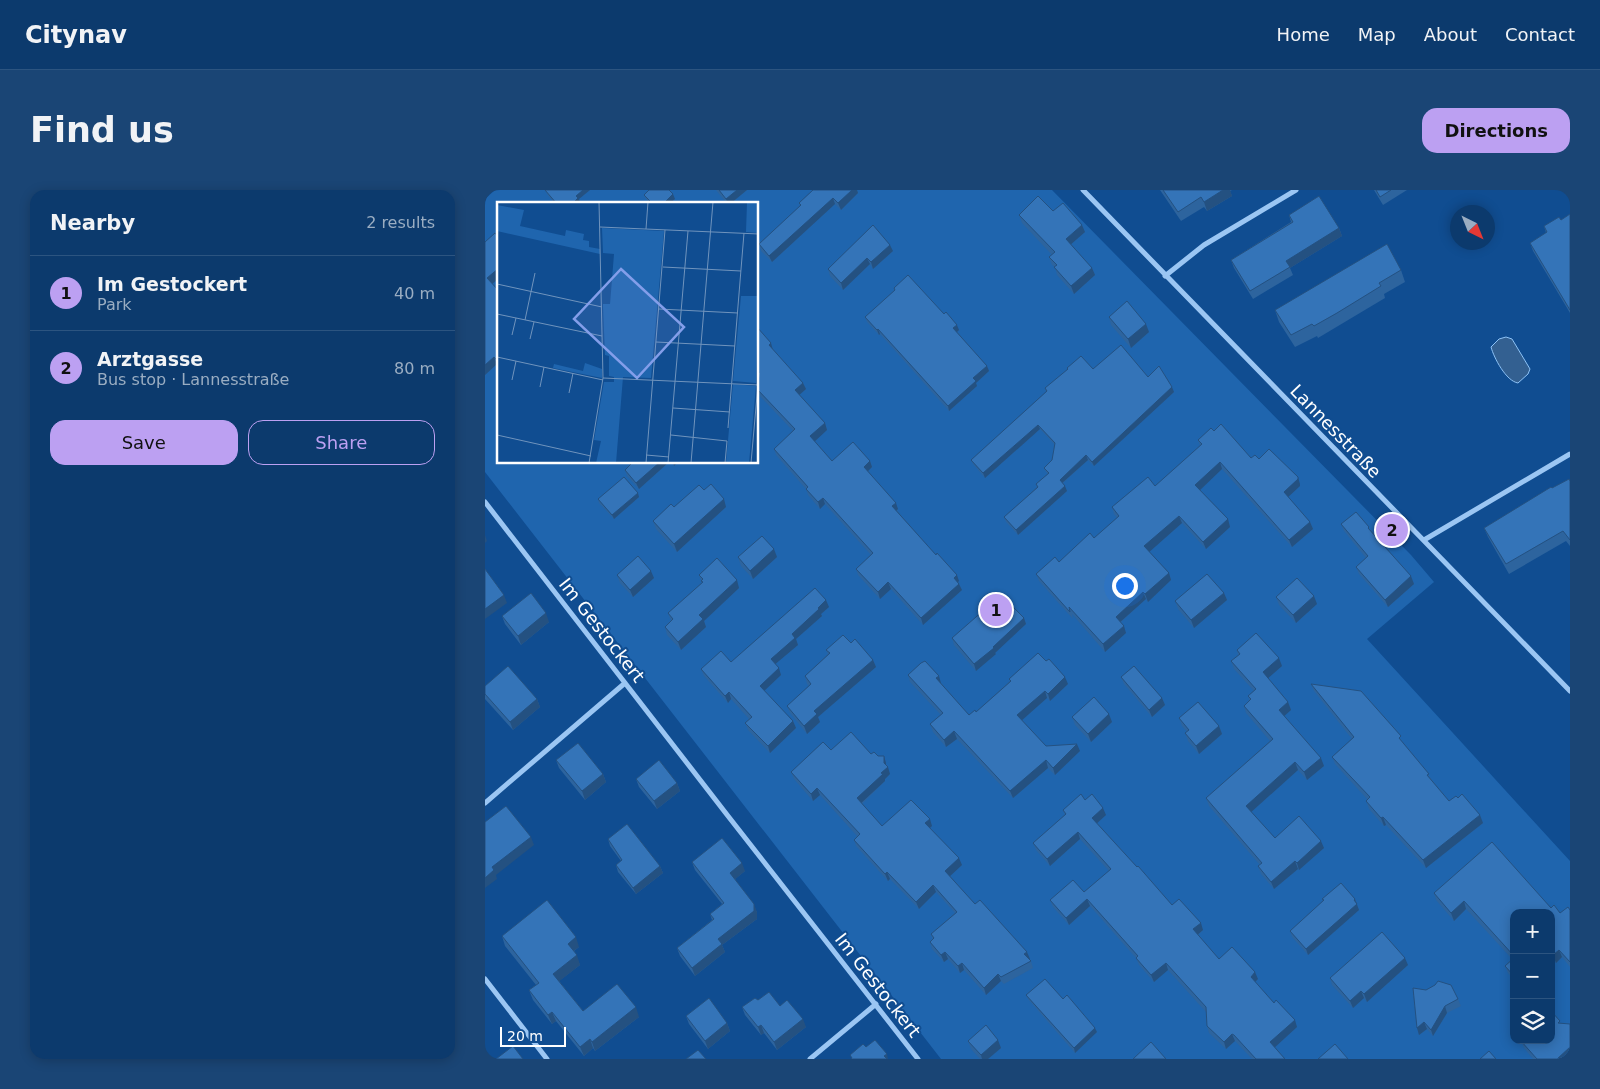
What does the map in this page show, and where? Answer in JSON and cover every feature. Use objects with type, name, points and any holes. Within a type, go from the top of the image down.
[{"type":"street","name":"Lannesstraße","points":[[1083,190],[1570,691]]},
{"type":"street","points":[[1165,276],[1204,245],[1296,190]]},
{"type":"street","points":[[1424,540],[1570,454]]},
{"type":"street","name":"Im Gestockert","points":[[485,502],[918,1059]]},
{"type":"street","points":[[485,803],[625,683]]},
{"type":"street","points":[[485,979],[547,1059]]},
{"type":"street","points":[[810,1059],[875,1004]]},
{"type":"shaded area","points":[[495,190],[1052,190],[1411,555],[1434,582],[1367,639],[1570,861],[1570,1059],[941,1059],[485,472],[485,199]]},
{"type":"shaded area","points":[[1506,337],[1512,339],[1530,369],[1528,374],[1518,383],[1505,374],[1491,347],[1499,339]]},
{"type":"building","points":[[545,190],[583,190],[576,196],[578,198],[574,202],[555,202]]},
{"type":"building","points":[[649,190],[669,190],[673,194],[665,202],[651,202],[644,195]]},
{"type":"building","points":[[719,190],[737,190],[726,199]]},
{"type":"building","points":[[813,190],[852,190],[838,203],[833,198],[769,256],[759,244],[801,205],[799,203]]},
{"type":"building","points":[[1163,190],[1223,190],[1204,202],[1201,197],[1178,212]]},
{"type":"building","points":[[1376,190],[1391,190],[1380,197]]},
{"type":"building","points":[[1038,196],[1053,211],[1063,203],[1082,225],[1066,239],[1092,268],[1071,286],[1054,267],[1057,265],[1049,257],[1055,252],[1019,215]]},
{"type":"building","points":[[1319,196],[1339,228],[1286,261],[1290,267],[1250,291],[1231,260],[1293,222],[1289,215]]},
{"type":"building","points":[[1570,214],[1570,310],[1530,243],[1547,232],[1544,226],[1559,217],[1561,220]]},
{"type":"building","points":[[873,225],[890,245],[871,262],[867,258],[841,283],[828,269]]},
{"type":"building","points":[[495,233],[497,236],[497,270],[487,278],[497,289],[497,360],[494,357],[485,365],[485,242]]},
{"type":"building","points":[[1387,244],[1401,270],[1379,283],[1381,286],[1337,313],[1314,326],[1312,324],[1291,335],[1275,310]]},
{"type":"building","points":[[908,275],[944,314],[946,312],[957,325],[953,328],[987,366],[973,378],[976,381],[948,406],[865,317],[895,290],[894,288]]},
{"type":"building","points":[[1127,301],[1146,324],[1128,339],[1109,317]]},
{"type":"building","points":[[759,329],[771,343],[769,345],[803,383],[795,390],[825,423],[810,436],[832,461],[853,442],[870,461],[864,467],[896,503],[892,506],[936,555],[937,553],[957,575],[954,578],[959,584],[921,618],[888,582],[878,592],[856,569],[873,553],[823,498],[818,502],[806,489],[808,487],[774,449],[795,429],[759,391]]},
{"type":"building","points":[[1121,345],[1148,377],[1159,366],[1172,387],[1092,462],[1086,455],[1060,480],[1065,486],[1016,530],[1004,517],[1038,487],[1036,484],[1049,473],[1044,468],[1052,460],[1055,443],[1038,425],[983,473],[971,460],[1047,391],[1045,388],[1081,356],[1093,369]]},
{"type":"building","points":[[1221,424],[1251,458],[1255,455],[1259,459],[1269,449],[1298,477],[1284,492],[1310,522],[1289,540],[1220,462],[1195,485],[1228,519],[1203,542],[1179,516],[1144,546],[1169,573],[1145,594],[1143,592],[1116,617],[1124,626],[1103,644],[1069,607],[1070,612],[1036,574],[1055,557],[1059,562],[1090,533],[1094,538],[1119,516],[1112,507],[1148,477],[1155,486],[1202,444],[1198,440],[1211,428],[1214,431]]},
{"type":"building","points":[[631,464],[658,464],[636,483],[625,470]]},
{"type":"building","points":[[624,477],[638,493],[612,515],[598,499]]},
{"type":"building","points":[[1569,479],[1570,540],[1563,531],[1506,564],[1484,528],[1551,487]]},
{"type":"building","points":[[711,484],[724,499],[674,544],[653,521],[671,504],[674,507],[699,485],[704,490]]},
{"type":"building","points":[[1356,512],[1411,576],[1385,600],[1356,567],[1368,556],[1341,524]]},
{"type":"building","points":[[762,536],[774,549],[750,571],[738,557]]},
{"type":"building","points":[[638,556],[651,571],[630,590],[617,575]]},
{"type":"building","points":[[717,558],[737,580],[699,615],[703,619],[678,642],[665,627],[673,619],[668,613],[703,582],[699,575]]},
{"type":"building","points":[[485,569],[504,595],[485,609]]},
{"type":"building","points":[[1207,574],[1224,593],[1191,620],[1175,601]]},
{"type":"building","points":[[1297,578],[1314,596],[1293,615],[1276,597]]},
{"type":"building","points":[[815,588],[826,600],[792,634],[795,638],[771,659],[779,668],[760,686],[793,721],[768,746],[745,723],[752,717],[729,692],[725,696],[701,669],[721,651],[731,662]]},
{"type":"building","points":[[531,593],[546,613],[518,636],[502,616]]},
{"type":"building","points":[[1011,605],[1024,618],[994,648],[974,664],[952,638],[984,610],[994,621]]},
{"type":"building","points":[[1256,633],[1279,658],[1263,672],[1288,702],[1279,710],[1321,758],[1304,772],[1295,762],[1246,806],[1275,838],[1299,816],[1321,841],[1297,863],[1295,861],[1271,882],[1258,866],[1262,863],[1206,798],[1273,739],[1244,706],[1251,699],[1248,696],[1256,689],[1231,661],[1240,654],[1237,650]]},
{"type":"building","points":[[843,635],[851,643],[855,639],[873,660],[814,711],[817,714],[804,726],[787,706],[811,684],[805,676],[830,653],[826,650]]},
{"type":"building","points":[[1038,653],[1046,661],[1049,659],[1065,677],[1048,694],[1045,691],[1017,715],[1046,746],[1077,744],[1053,768],[1046,760],[1010,791],[954,731],[944,740],[930,724],[943,713],[908,675],[925,661],[939,676],[936,678],[969,715],[975,710],[976,712],[1011,681],[1009,679]]},
{"type":"building","points":[[508,666],[537,699],[510,722],[485,694],[485,686]]},
{"type":"building","points":[[1134,666],[1162,698],[1149,710],[1121,677]]},
{"type":"building","points":[[1311,684],[1361,691],[1401,736],[1399,738],[1449,801],[1456,796],[1458,798],[1462,794],[1480,815],[1423,860],[1383,817],[1381,818],[1366,801],[1370,797],[1332,757],[1354,737]]},
{"type":"building","points":[[1094,697],[1109,714],[1088,734],[1072,717]]},
{"type":"building","points":[[1198,702],[1219,726],[1196,746],[1185,733],[1189,730],[1179,718]]},
{"type":"building","points":[[851,732],[871,754],[874,752],[878,756],[884,756],[884,763],[888,767],[857,798],[882,826],[911,800],[930,819],[925,823],[959,858],[945,871],[975,904],[980,900],[1027,952],[1024,954],[1031,961],[1001,977],[998,974],[984,988],[962,963],[958,966],[945,952],[941,955],[930,942],[934,938],[931,934],[957,912],[933,885],[916,902],[887,872],[885,874],[854,840],[860,834],[817,788],[811,794],[791,772],[823,742],[831,750]]},
{"type":"building","points":[[578,743],[603,774],[582,791],[556,760]]},
{"type":"building","points":[[659,760],[677,783],[654,801],[636,779]]},
{"type":"building","points":[[1081,794],[1085,800],[1092,794],[1103,808],[1092,818],[1172,905],[1179,899],[1201,923],[1193,929],[1219,959],[1232,947],[1255,972],[1251,977],[1274,1003],[1276,1000],[1295,1020],[1270,1042],[1285,1059],[1256,1059],[1232,1034],[1224,1042],[1207,1026],[1206,1007],[1166,963],[1151,975],[1136,958],[1138,956],[1087,899],[1066,918],[1050,900],[1073,880],[1084,892],[1111,869],[1078,832],[1047,859],[1033,843],[1066,814],[1063,810]]},
{"type":"building","points":[[506,806],[531,837],[492,867],[494,870],[485,878],[485,822]]},
{"type":"building","points":[[627,824],[660,866],[633,888],[616,865],[622,860],[608,839]]},
{"type":"building","points":[[722,838],[742,863],[730,873],[754,904],[754,911],[718,939],[722,944],[692,968],[677,948],[714,919],[710,914],[724,903],[692,862]]},
{"type":"building","points":[[1492,842],[1551,908],[1554,905],[1560,913],[1568,907],[1570,910],[1570,962],[1559,950],[1555,953],[1555,909],[1510,909],[1510,952],[1464,901],[1451,913],[1434,893]]},
{"type":"building","points":[[1341,883],[1357,904],[1306,949],[1290,931]]},
{"type":"building","points":[[547,900],[576,937],[568,944],[577,955],[553,974],[583,1011],[617,984],[636,1007],[592,1042],[590,1039],[580,1047],[552,1012],[548,1015],[529,990],[539,983],[502,936]]},
{"type":"building","points":[[1382,932],[1405,958],[1364,994],[1361,991],[1350,1001],[1330,978]]},
{"type":"building","points":[[1510,962],[1510,972],[1505,966]]},
{"type":"building","points":[[1045,979],[1063,999],[1067,995],[1095,1028],[1074,1048],[1026,995]]},
{"type":"building","points":[[1438,981],[1451,985],[1458,999],[1445,1006],[1431,1030],[1424,1022],[1417,1028],[1413,988],[1426,990]]},
{"type":"building","points":[[769,992],[780,1006],[787,1000],[803,1019],[774,1042],[761,1025],[758,1027],[742,1007],[755,998],[758,1000]]},
{"type":"building","points":[[709,998],[727,1023],[705,1041],[686,1016]]},
{"type":"building","points":[[1555,1015],[1560,1021],[1558,1023],[1570,1024],[1570,1047],[1557,1059],[1537,1059],[1524,1044],[1555,1044]]},
{"type":"building","points":[[986,1025],[998,1040],[981,1055],[968,1041]]},
{"type":"building","points":[[875,1040],[887,1054],[884,1056],[887,1059],[851,1059],[850,1055],[863,1044],[866,1047]]},
{"type":"building","points":[[1151,1042],[1166,1059],[1133,1059]]},
{"type":"building","points":[[1335,1044],[1348,1059],[1318,1059]]},
{"type":"building","points":[[513,1046],[523,1059],[496,1059]]},
{"type":"building","points":[[698,1050],[706,1059],[686,1059]]},
{"type":"building","points":[[1489,1051],[1496,1059],[1480,1059]]},
{"type":"place","name":"Arztgasse","points":[[1392,530]]},
{"type":"place","name":"Im Gestockert","points":[[996,610]]}]
